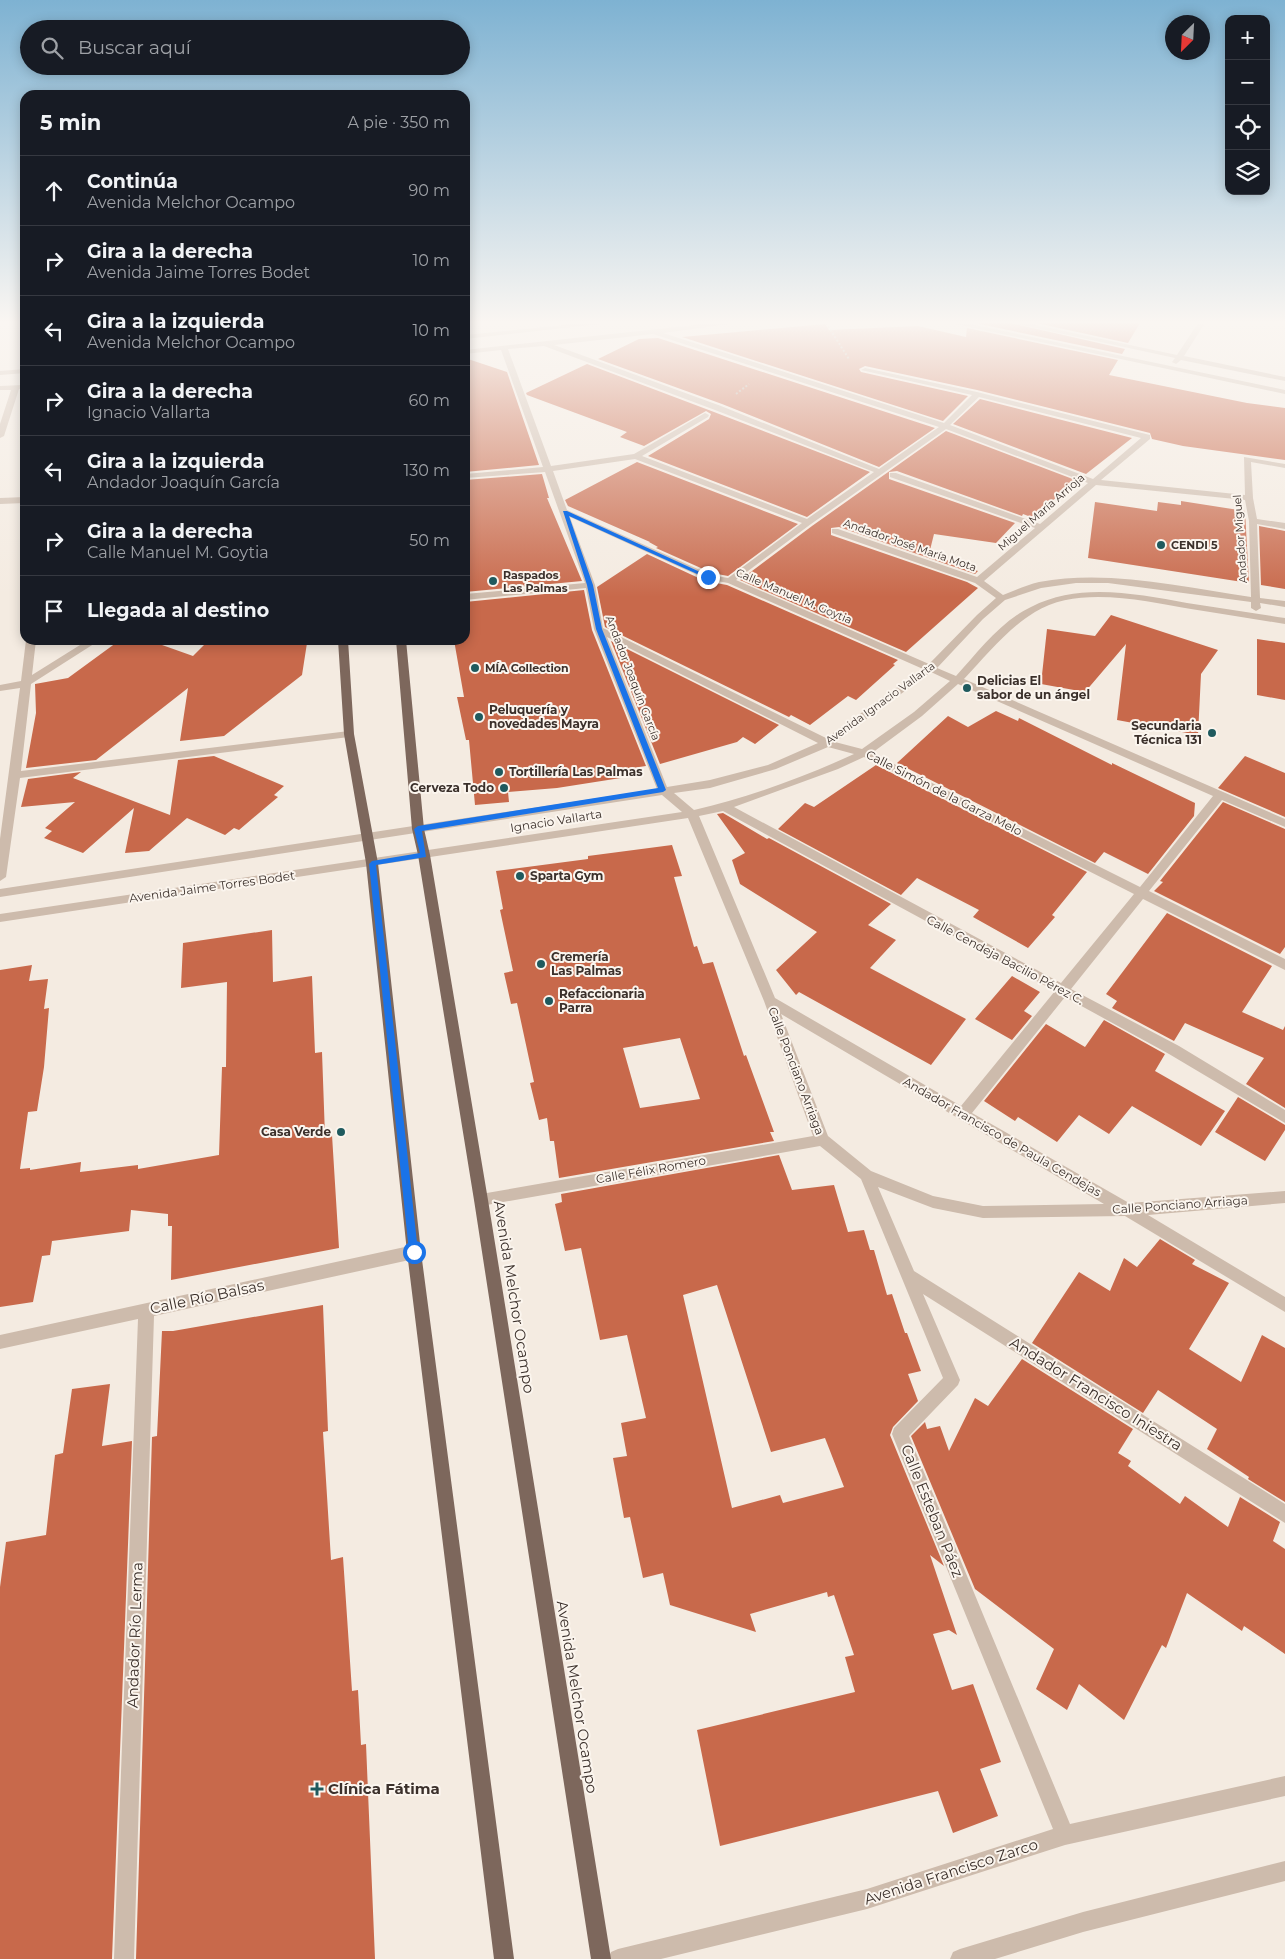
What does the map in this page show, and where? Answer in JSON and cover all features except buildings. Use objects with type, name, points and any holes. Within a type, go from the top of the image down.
[{"type":"main road","points":[[343,645],[349,734],[372,864],[414,1252],[504,1959]]},
{"type":"main road","name":"Avenida Melchor Ocampo","points":[[401,645],[418,829],[424,855],[481,1200],[601,1959]]},
{"type":"street","points":[[0,436],[9,414]]},
{"type":"street","name":"Andador Joaquín García","points":[[529,414],[590,585],[599,629],[663,790]]},
{"type":"street","points":[[734,414],[880,472]]},
{"type":"street","points":[[908,414],[945,426],[1093,482],[1249,498]]},
{"type":"street","points":[[730,581],[808,522],[945,426],[957,414]]},
{"type":"street","name":"Miguel María Arrioja","points":[[978,581],[1147,437],[1058,414]]},
{"type":"street","points":[[470,476],[550,469],[636,456],[704,415]]},
{"type":"street","points":[[636,456],[808,522]]},
{"type":"street","name":"Andador Miguel","points":[[1257,617],[1247,460],[1285,466]]},
{"type":"street","points":[[893,475],[1040,527]]},
{"type":"street","points":[[0,501],[20,500]]},
{"type":"street","name":"Calle Manuel M. Goytia","points":[[565,512],[708,577],[730,581],[1285,823]]},
{"type":"street","points":[[1252,521],[1285,526]]},
{"type":"street","name":"Andador José María Mota","points":[[835,531],[978,581]]},
{"type":"street","name":"Avenida Ignacio Vallarta","points":[[663,790],[710,784],[772,767],[827,743],[931,668],[980,617],[1002,598],[1040,585],[1076,580],[1108,580],[1285,604]]},
{"type":"street","points":[[978,581],[1002,598]]},
{"type":"street","points":[[470,597],[590,585]]},
{"type":"street","points":[[692,814],[724,807],[834,767],[864,753],[918,714],[958,679],[1005,630],[1033,609],[1059,599],[1090,595],[1122,596],[1285,621]]},
{"type":"street","name":"Calle Simón de la Garza Melo","points":[[599,629],[827,743],[864,753],[1285,964]]},
{"type":"street","points":[[0,877],[15,775],[24,684],[30,645]]},
{"type":"street","points":[[0,688],[24,684],[87,645]]},
{"type":"street","points":[[15,775],[349,734]]},
{"type":"street","name":"Calle Ponciano Arriaga","points":[[663,790],[692,814],[770,1001],[822,1140],[866,1175],[933,1202],[983,1212],[1127,1210],[1285,1197]]},
{"type":"street","name":"Ignacio Vallarta","points":[[418,829],[663,790]]},
{"type":"street","points":[[962,1114],[1220,795]]},
{"type":"street","name":"Calle Cendeja Bacilio Pérez C.","points":[[724,807],[1174,1050],[1285,1117]]},
{"type":"street","name":"Ignacio Vallarta","points":[[424,855],[692,814]]},
{"type":"street","name":"Avenida Jaime Torres Bodet","points":[[0,893],[418,829]]},
{"type":"street","name":"Avenida Jaime Torres Bodet","points":[[0,918],[424,855]]},
{"type":"street","name":"Andador Francisco de Paula Cendejas","points":[[770,1001],[1285,1305]]},
{"type":"street","name":"Calle Félix Romero","points":[[481,1200],[822,1140]]},
{"type":"street","name":"Calle Esteban Páez","points":[[866,1175],[952,1380],[900,1434],[1066,1835]]},
{"type":"street","name":"Calle Río Balsas","points":[[0,1342],[414,1252]]},
{"type":"street","name":"Andador Francisco Iniestra","points":[[907,1275],[1285,1514]]},
{"type":"street","name":"Andador Río Lerma","points":[[124,1959],[146,1311]]},
{"type":"street","name":"Avenida Francisco Zarco","points":[[618,1959],[867,1899],[1066,1835],[1285,1786]]},
{"type":"street","points":[[960,1959],[1083,1922],[1285,1871]]},
{"type":"place","name":"CENDI 5","points":[[1161,545]]},
{"type":"place","name":"Raspados Las Palmas","points":[[493,581]]},
{"type":"place","name":"MÍA Collection","points":[[475,668]]},
{"type":"place","name":"Delicias El sabor de un ángel","points":[[967,688]]},
{"type":"place","name":"Peluquería y novedades Mayra","points":[[479,717]]},
{"type":"place","name":"Secundaria Técnica 131","points":[[1212,733]]},
{"type":"place","name":"Tortillería Las Palmas","points":[[499,772]]},
{"type":"place","name":"Cerveza Todo","points":[[504,788]]},
{"type":"place","name":"Sparta Gym","points":[[520,876]]},
{"type":"place","name":"Cremería Las Palmas","points":[[541,964]]},
{"type":"place","name":"Refaccionaria Parra","points":[[549,1001]]},
{"type":"place","name":"Casa Verde","points":[[341,1132]]},
{"type":"place","name":"Clínica Fátima","points":[[317,1789]]},
{"type":"route","points":[[414,1252],[372,864],[424,855],[418,829],[663,790],[599,629],[590,585],[565,512],[708,577]]}]
